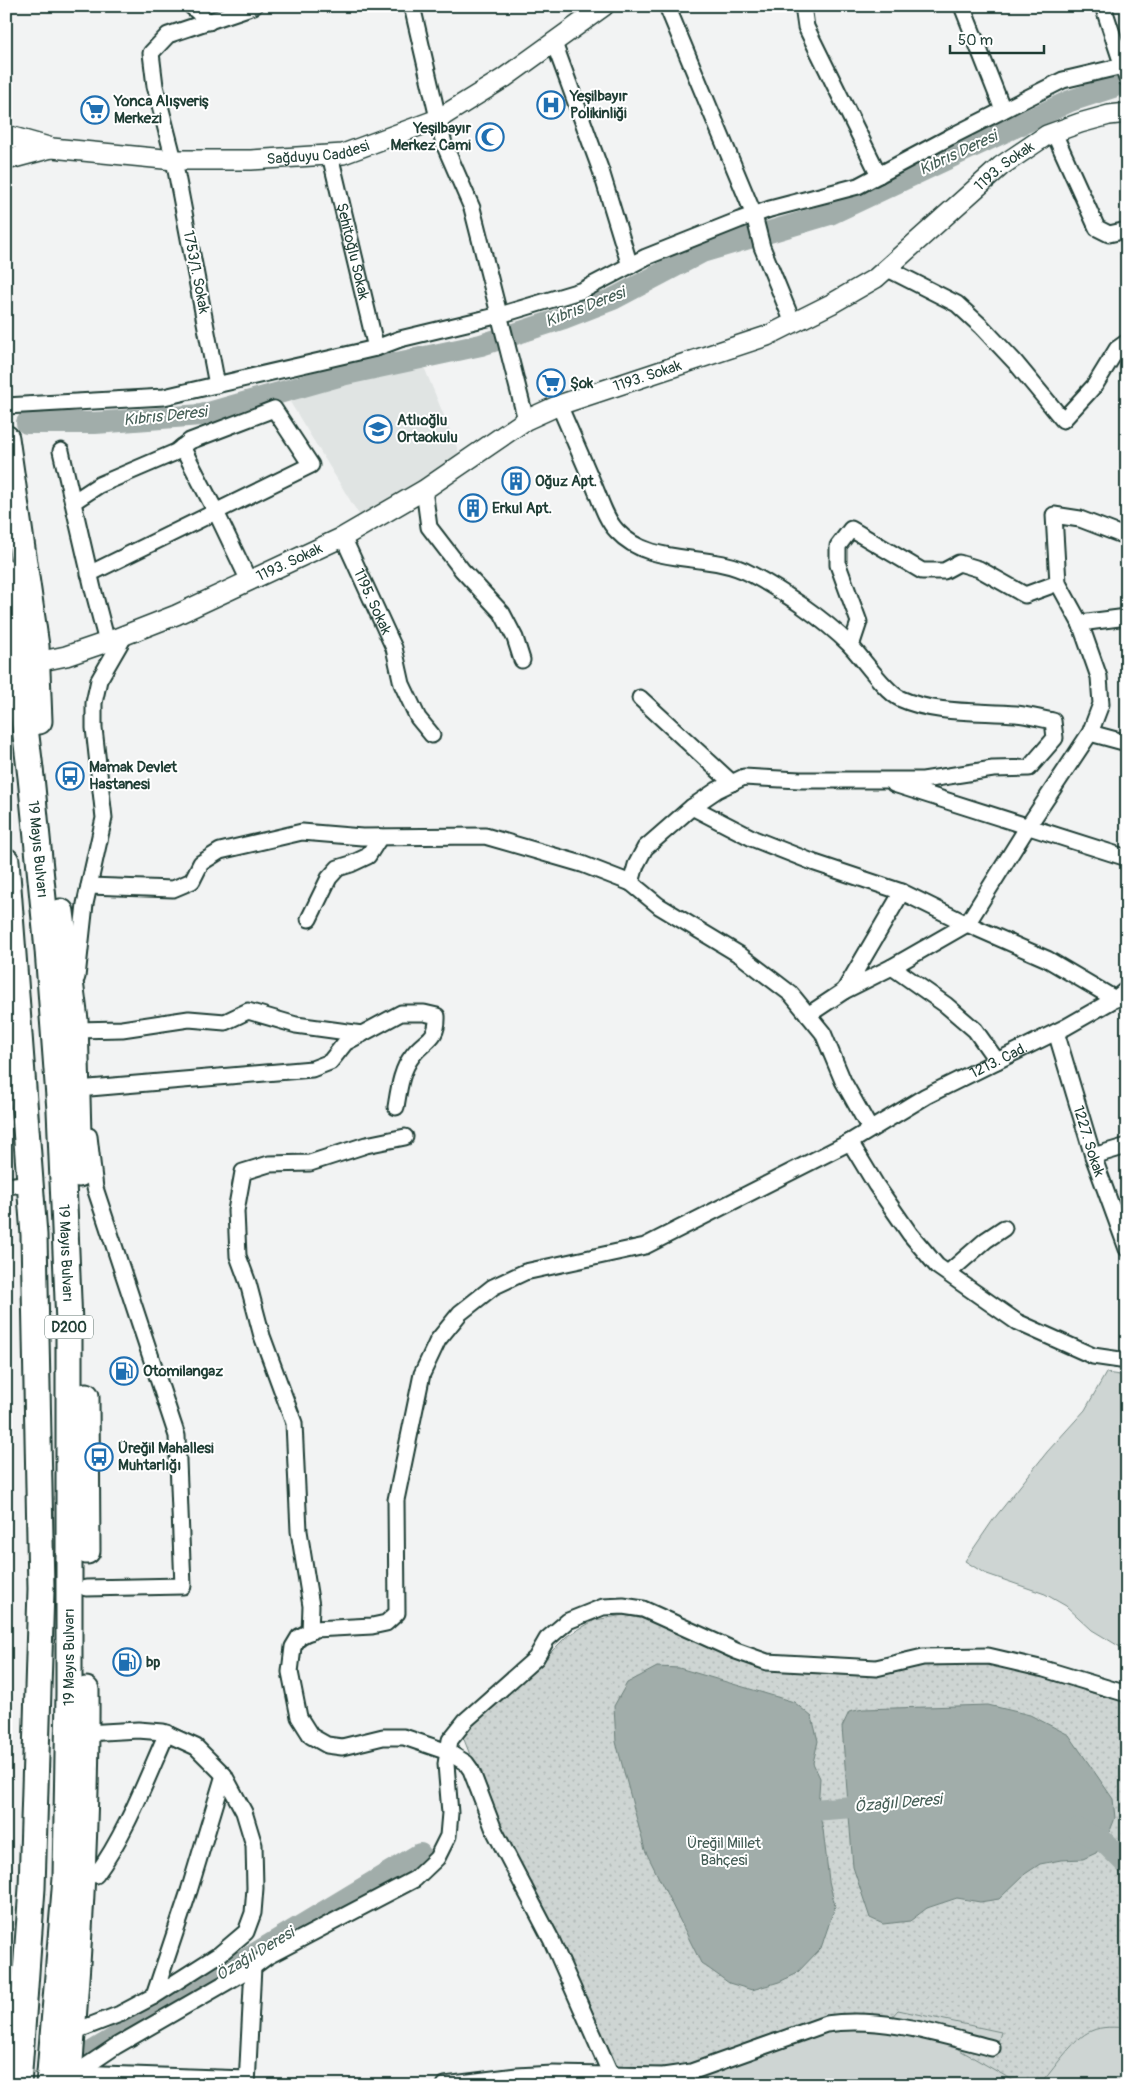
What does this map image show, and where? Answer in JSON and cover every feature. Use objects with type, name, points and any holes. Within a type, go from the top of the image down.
[{"type":"highway","points":[[6,438],[25,560],[37,662],[38,704],[46,812],[74,1020],[78,1089],[88,1459],[86,1733],[82,1893],[73,2032],[66,2079]]},
{"type":"highway","name":"19 Mayıs Bulvarı","points":[[6,572],[31,777],[47,940],[59,1100],[69,1323],[70,1693],[66,1878],[66,2079]]},
{"type":"highway","name":"19 Mayıs Bulvarı","points":[[6,861],[8,905],[32,1183],[41,1589],[32,1888],[18,2085]]},
{"type":"highway","points":[[69,1472],[86,1596]]},
{"type":"street","points":[[191,6],[209,22],[254,6]]},
{"type":"street","points":[[412,6],[444,144],[472,208],[526,420]]},
{"type":"street","name":"Sağduyu Caddesi","points":[[52,148],[174,160],[251,160],[342,154],[438,118],[504,78],[604,6]]},
{"type":"street","points":[[667,6],[754,216],[762,247],[793,323]]},
{"type":"street","points":[[802,6],[806,27],[879,175]]},
{"type":"street","points":[[962,6],[1003,110]]},
{"type":"street","points":[[6,406],[164,397],[376,348],[400,339],[500,315],[583,290],[654,254],[754,216],[858,186],[1064,80],[1125,69],[1103,6]]},
{"type":"street","name":"1753/1. Sokak","points":[[209,22],[168,35],[151,53],[155,86],[174,160],[217,385]]},
{"type":"street","points":[[554,43],[601,171],[630,266]]},
{"type":"street","name":"1193. Sokak","points":[[37,662],[66,656],[176,615],[343,537],[424,490],[526,420],[558,405],[767,336],[793,323],[858,290],[876,278],[1001,166],[1054,133],[1109,115],[1127,113]]},
{"type":"street","points":[[1054,133],[1097,228],[1109,234],[1127,230]]},
{"type":"street","points":[[8,134],[52,148]]},
{"type":"street","points":[[6,160],[52,148]]},
{"type":"street","name":"Şehitoğlu Sokak","points":[[330,155],[376,348]]},
{"type":"street","points":[[886,268],[957,304],[982,327],[1014,362],[1063,420],[1095,386],[1117,349],[1127,342]]},
{"type":"street","points":[[558,405],[605,512],[616,530],[631,545],[650,552],[726,564],[750,574],[800,606],[838,634],[851,646],[872,673],[899,699],[940,709],[1018,714],[1053,721],[1055,738],[1029,768],[993,769],[923,780],[800,780],[744,777],[717,790],[692,807],[646,848],[636,865],[631,883]]},
{"type":"street","points":[[73,502],[99,485],[176,452],[197,438],[274,409],[311,465],[89,574]]},
{"type":"street","points":[[182,447],[249,581]]},
{"type":"street","points":[[62,451],[89,574],[107,642]]},
{"type":"street","points":[[424,490],[429,527],[462,570],[502,612],[515,638],[522,660]]},
{"type":"street","points":[[808,1015],[844,991],[892,967],[967,924],[1027,828],[1090,733],[1101,704],[1099,677],[1080,623],[1058,583],[1054,515],[1080,519],[1127,537]]},
{"type":"street","points":[[851,646],[859,622],[838,565],[838,546],[851,529],[922,571],[944,571],[959,563],[980,569],[1025,595],[1058,583]]},
{"type":"street","name":"1195. Sokak","points":[[343,537],[394,648],[402,684],[418,718],[432,736]]},
{"type":"street","points":[[1080,623],[1127,617]]},
{"type":"street","points":[[125,635],[99,680],[94,703],[94,728],[104,818],[85,904],[74,1020],[122,1029],[189,1019],[225,1022],[248,1011],[296,1025],[362,1034]]},
{"type":"street","points":[[640,698],[732,783]]},
{"type":"street","points":[[1090,733],[1127,743]]},
{"type":"street","points":[[881,780],[1027,828],[1127,858]]},
{"type":"street","points":[[692,807],[754,839],[815,863],[902,892],[967,924],[1123,995]]},
{"type":"street","points":[[90,886],[173,889],[192,881],[201,863],[220,851],[302,832],[380,837],[485,836],[521,848],[582,864],[631,883],[659,906],[740,955],[791,994],[823,1033],[843,1081],[870,1129]]},
{"type":"street","points":[[309,919],[329,878],[338,868],[368,856],[380,837]]},
{"type":"street","points":[[844,991],[902,892]]},
{"type":"street","points":[[892,967],[946,1006],[975,1030],[997,1061]]},
{"type":"street","name":"1213. Cad.","points":[[310,1632],[314,1630],[372,1626],[386,1622],[397,1613],[396,1500],[422,1374],[438,1340],[460,1313],[493,1287],[525,1272],[645,1246],[850,1142],[926,1096],[1056,1032],[1123,995]]},
{"type":"street","points":[[78,1089],[312,1069],[330,1062],[345,1043],[401,1013],[424,1013],[437,1016],[437,1026],[431,1039],[413,1054],[402,1075],[396,1107]]},
{"type":"street","name":"1227. Sokak","points":[[1056,1032],[1093,1156],[1127,1249]]},
{"type":"street","points":[[86,1596],[183,1586],[177,1436],[95,1188],[89,1136]]},
{"type":"street","points":[[405,1137],[366,1145],[310,1163],[268,1164],[243,1172],[236,1212],[238,1256],[248,1283],[262,1336],[294,1423],[299,1531],[311,1606],[310,1632],[299,1637],[293,1647],[290,1672],[299,1717],[311,1736],[327,1745],[342,1747],[384,1737],[404,1737],[448,1752],[466,1763],[471,1770],[494,1830],[551,1939],[611,2075]]},
{"type":"street","points":[[850,1142],[876,1185],[910,1234],[937,1266],[1017,1322],[1093,1356],[1127,1362]]},
{"type":"street","points":[[1093,1156],[1127,1146]]},
{"type":"street","points":[[6,1186],[32,1183]]},
{"type":"street","points":[[948,1274],[986,1240],[1004,1228]]},
{"type":"street","points":[[66,2079],[116,2046],[253,1967],[268,1956],[415,1879],[437,1858],[448,1836],[450,1813],[446,1764],[450,1740],[466,1720],[531,1663],[547,1639],[568,1621],[603,1607],[623,1606],[644,1609],[736,1651],[767,1662],[876,1668],[923,1657],[988,1656],[1044,1669],[1127,1694]]},
{"type":"street","points":[[73,2032],[120,2014],[154,1996],[220,1954],[246,1932],[253,1913],[254,1845],[244,1812],[224,1775],[196,1747],[167,1733],[138,1730],[86,1733]]},
{"type":"street","points":[[96,1875],[106,1861],[118,1837],[167,1733]]},
{"type":"street","points":[[154,1996],[189,1891],[224,1775]]},
{"type":"street","points":[[66,2079],[247,2082],[253,1967]]},
{"type":"street","points":[[445,2085],[517,2076],[554,2074],[663,2076],[691,2072],[826,2024],[849,2021],[886,2024],[936,2033],[992,2048]]},
{"type":"shaded area","name":"Atlıoğlu Ortaokulu","points":[[424,367],[460,455],[361,518],[290,402],[334,385]]},
{"type":"green space","points":[[1106,1373],[1127,1376],[1127,1651],[1092,1630],[1066,1606],[1045,1594],[984,1573],[965,1561],[993,1520],[1047,1452],[1085,1410]]},
{"type":"green space","name":"Üreğil Millet Bahçesi","points":[[624,1615],[654,1621],[735,1658],[792,1672],[863,1675],[950,1660],[979,1660],[1023,1669],[1101,1696],[1127,1701],[1127,2028],[1095,2029],[1085,2035],[1066,2053],[1042,2085],[1021,2085],[951,2045],[951,2042],[995,2053],[1001,2032],[898,2010],[888,2021],[747,2045],[707,2057],[697,2064],[619,2071],[492,1811],[463,1737],[478,1718],[512,1691],[567,1636],[595,1620]]},
{"type":"green space","points":[[1127,1913],[1127,2085],[676,2085]]},
{"type":"green space","points":[[577,2079],[607,2085],[502,2085]]},
{"type":"water","points":[[657,1667],[679,1668],[794,1702],[812,1717],[818,1741],[813,1763],[820,1778],[818,1809],[823,1829],[829,1881],[835,1906],[821,1948],[796,1974],[779,1982],[752,1990],[729,1983],[701,1963],[645,1850],[616,1742],[614,1706],[627,1683]]},
{"type":"water","points":[[988,1705],[1030,1715],[1069,1735],[1113,1799],[1115,1818],[1108,1836],[1096,1853],[1083,1859],[1061,1860],[1040,1864],[1025,1874],[999,1899],[980,1902],[957,1898],[927,1908],[910,1921],[883,1924],[870,1918],[853,1867],[842,1727],[849,1712],[863,1709]]},
{"type":"waterway","name":"Kıbrıs Deresi","points":[[27,423],[95,423],[201,415],[346,374],[481,345],[564,318],[613,299],[702,252],[830,214],[1070,101],[1113,87]]},
{"type":"waterway","name":"Özağıl Deresi","points":[[788,1812],[878,1805]]},
{"type":"waterway","name":"Özağıl Deresi","points":[[1078,1829],[1104,1842],[1127,1865]]},
{"type":"waterway","name":"Özağıl Deresi","points":[[90,2053],[420,1854]]},
{"type":"place","name":"Yeşilbayır Polikinliği","points":[[551,105]]},
{"type":"place","name":"Yonca Alışveriş Merkezi","points":[[95,110]]},
{"type":"place","name":"Yeşilbayır Merkez Cami","points":[[490,137]]},
{"type":"place","name":"Şok","points":[[551,383]]},
{"type":"place","name":"Atlıoğlu Ortaokulu","points":[[378,429]]},
{"type":"place","name":"Oğuz Apt.","points":[[516,481]]},
{"type":"place","name":"Erkul Apt.","points":[[473,508]]},
{"type":"place","name":"Mamak Devlet Hastanesi","points":[[70,776]]},
{"type":"place","name":"Otomilangaz","points":[[124,1371]]},
{"type":"place","name":"Üreğil Mahallesi Muhtarlığı","points":[[99,1457]]},
{"type":"place","name":"bp","points":[[127,1662]]}]
